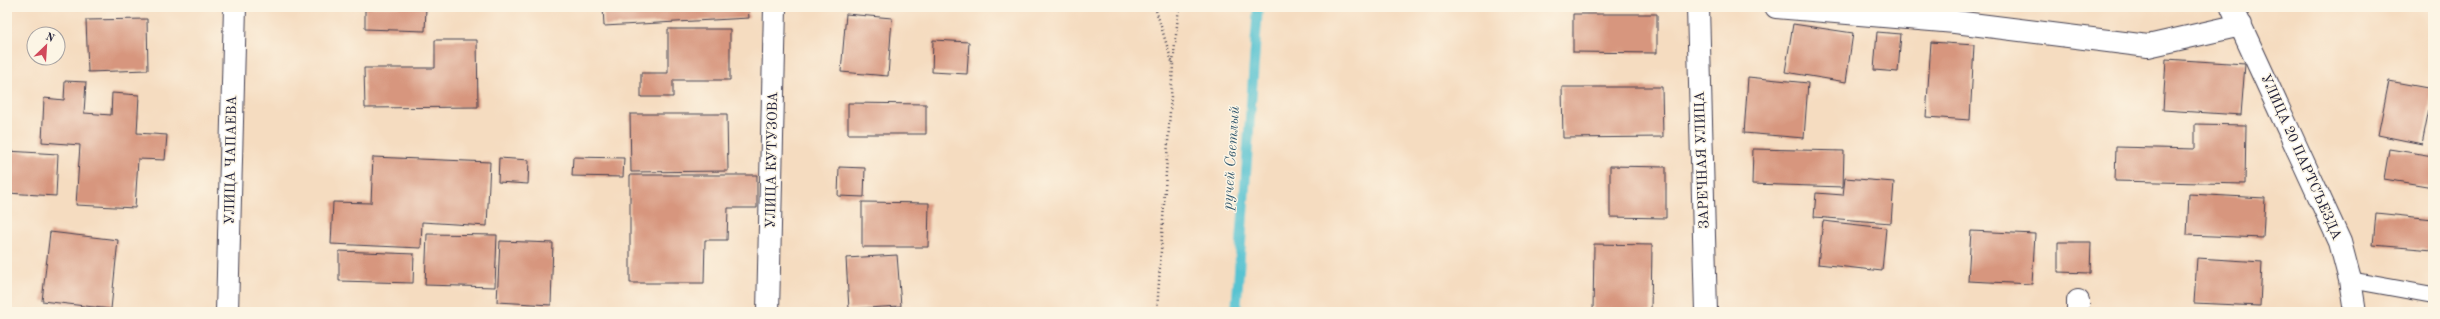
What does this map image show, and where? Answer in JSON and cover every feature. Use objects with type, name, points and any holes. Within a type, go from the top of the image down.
[{"type":"street","name":"УЛИЦА ЧАПАЕВА","points":[[227,312],[235,7]]},
{"type":"street","name":"УЛИЦА КУТУЗОВА","points":[[768,312],[775,7]]},
{"type":"street","name":"ЗАРЕЧНАЯ УЛИЦА","points":[[1698,7],[1706,312]]},
{"type":"street","points":[[1776,7],[1955,22],[2148,46],[2236,16]]},
{"type":"street","name":"УЛИЦА 20 ПАРТСЪЕЗДА","points":[[2236,16],[2340,242],[2350,280],[2355,312]]},
{"type":"lane","points":[[2350,280],[2433,295]]},
{"type":"path","points":[[1155,7],[1173,65]]},
{"type":"path","points":[[1157,312],[1173,65],[1179,7]]},
{"type":"building","points":[[365,7],[426,7],[425,31],[365,29]]},
{"type":"building","points":[[603,7],[748,7],[749,18],[604,26]]},
{"type":"building","points":[[846,14],[892,18],[888,76],[841,72]]},
{"type":"building","points":[[1573,14],[1657,14],[1657,53],[1573,52]]},
{"type":"building","points":[[147,19],[148,70],[88,72],[86,20]]},
{"type":"building","points":[[1793,24],[1853,33],[1846,82],[1785,72]]},
{"type":"building","points":[[668,29],[730,29],[730,80],[673,80],[673,97],[641,97],[641,73],[668,73]]},
{"type":"building","points":[[1877,32],[1901,34],[1898,72],[1874,70]]},
{"type":"building","points":[[435,40],[477,40],[478,107],[365,108],[364,68],[435,68]]},
{"type":"building","points":[[933,40],[969,42],[967,74],[932,72]]},
{"type":"building","points":[[1931,42],[1974,45],[1970,120],[1926,117]]},
{"type":"building","points":[[2166,59],[2245,64],[2241,115],[2163,110]]},
{"type":"building","points":[[1748,77],[1808,83],[1804,138],[1744,133]]},
{"type":"building","points":[[65,81],[86,82],[84,113],[111,115],[112,93],[139,95],[137,133],[167,135],[165,160],[138,159],[135,208],[76,205],[80,145],[42,142],[44,98],[64,100]]},
{"type":"building","points":[[2389,81],[2433,89],[2422,144],[2378,135]]},
{"type":"building","points":[[1562,87],[1662,87],[1663,137],[1563,138]]},
{"type":"building","points":[[848,103],[926,104],[926,134],[848,134]]},
{"type":"building","points":[[630,114],[727,114],[728,171],[631,172]]},
{"type":"building","points":[[2195,124],[2246,125],[2245,184],[2115,181],[2116,147],[2195,149]]},
{"type":"building","points":[[1753,149],[1844,151],[1843,187],[1752,184]]},
{"type":"building","points":[[2389,149],[2433,156],[2433,187],[2384,179]]},
{"type":"building","points":[[7,151],[58,154],[56,196],[7,193]]},
{"type":"building","points":[[373,157],[490,162],[487,226],[422,222],[421,248],[331,244],[333,202],[371,203]]},
{"type":"building","points":[[573,157],[624,158],[623,177],[572,176]]},
{"type":"building","points":[[499,158],[529,160],[528,184],[498,182]]},
{"type":"building","points":[[1610,166],[1666,167],[1666,218],[1610,217]]},
{"type":"building","points":[[839,167],[865,168],[864,197],[838,196]]},
{"type":"building","points":[[630,175],[757,175],[757,208],[728,208],[727,240],[705,240],[704,283],[630,283]]},
{"type":"building","points":[[1845,178],[1894,182],[1891,223],[1814,217],[1816,193],[1843,195]]},
{"type":"building","points":[[2189,194],[2265,198],[2263,238],[2187,235]]},
{"type":"building","points":[[862,202],[929,203],[928,247],[862,247]]},
{"type":"building","points":[[2376,213],[2433,219],[2433,250],[2373,245]]},
{"type":"building","points":[[1823,221],[1886,228],[1882,271],[1818,264]]},
{"type":"building","points":[[1971,231],[2035,234],[2032,284],[1968,281]]},
{"type":"building","points":[[50,232],[118,240],[111,309],[42,301]]},
{"type":"building","points":[[427,234],[497,235],[495,287],[425,285]]},
{"type":"building","points":[[500,241],[553,243],[551,305],[497,302]]},
{"type":"building","points":[[2058,242],[2091,242],[2090,273],[2058,272]]},
{"type":"building","points":[[1594,244],[1652,245],[1651,312],[1593,312]]},
{"type":"building","points":[[339,251],[414,254],[413,283],[339,281]]},
{"type":"building","points":[[897,255],[901,306],[849,309],[846,258]]},
{"type":"building","points":[[2197,258],[2262,262],[2260,306],[2194,303]]},
{"type":"waterway","name":"ручей Светлый","points":[[1236,312],[1258,7]]}]
